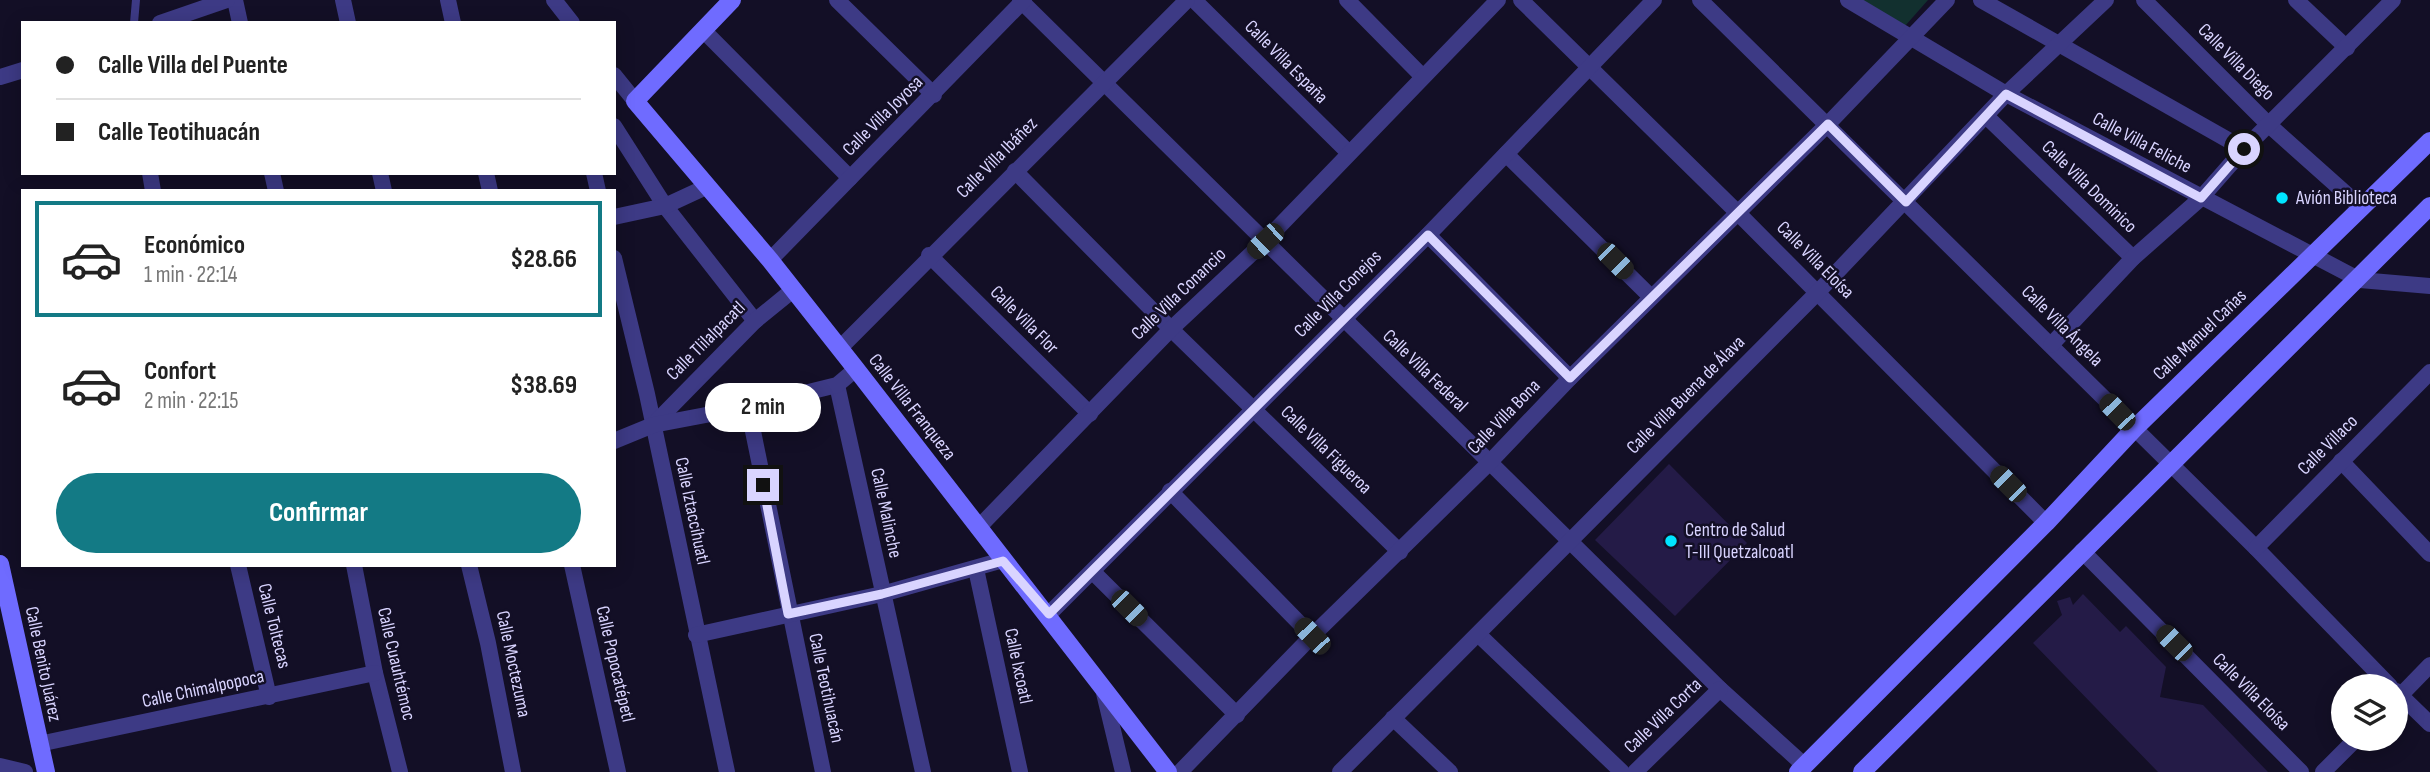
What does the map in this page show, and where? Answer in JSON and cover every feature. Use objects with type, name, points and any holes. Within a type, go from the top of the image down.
[{"type":"street","points":[[166,21],[227,0]]},
{"type":"street","points":[[235,0],[240,21]]},
{"type":"street","points":[[343,0],[348,21]]},
{"type":"street","points":[[448,0],[453,21]]},
{"type":"street","points":[[635,101],[732,0]]},
{"type":"street","points":[[837,0],[934,95]]},
{"type":"street","name":"Calle Villa Ibáñez","points":[[840,348],[929,255],[1187,0]]},
{"type":"street","name":"Calle Villa España","points":[[1194,0],[1349,153]]},
{"type":"street","points":[[1347,0],[1423,77]]},
{"type":"street","name":"Calle Villa Conancio","points":[[978,528],[1171,329],[1265,241],[1498,0]]},
{"type":"street","name":"Calle Villa Eloísa","points":[[1521,0],[1738,213],[2046,523]]},
{"type":"street","name":"Calle Villa Conejos","points":[[1049,614],[1252,408],[1428,235],[1654,0]]},
{"type":"street","name":"Calle Villa Ángela","points":[[1700,0],[2256,548],[2377,674]]},
{"type":"street","name":"Calle Villa Feliche","points":[[1848,0],[2006,94],[2360,279],[2430,286]]},
{"type":"street","name":"Calle Villa Bona","points":[[1180,772],[1651,297],[1828,124],[1947,0]]},
{"type":"street","points":[[1981,0],[2244,149]]},
{"type":"street","name":"Calle Villa Buena de Álava","points":[[1340,772],[1817,293],[2006,94],[2106,0]]},
{"type":"street","name":"Calle Villa Diego","points":[[2144,0],[2269,125],[2362,208]]},
{"type":"street","points":[[2296,0],[2347,48]]},
{"type":"street","points":[[2051,345],[2133,258],[2201,198],[2244,149],[2393,0]]},
{"type":"street","name":"Calle Villa Joyosa","points":[[770,260],[934,95],[1022,1]]},
{"type":"street","name":"Calle Villa Federal","points":[[1022,1],[1802,769]]},
{"type":"street","points":[[703,30],[850,178]]},
{"type":"street","points":[[0,78],[21,71]]},
{"type":"street","name":"Calle Villa Franqueza","points":[[616,77],[770,260],[840,348],[1003,561],[1049,614],[1168,772]]},
{"type":"street","name":"Calle Villa Dominico","points":[[1986,117],[2133,258]]},
{"type":"street","points":[[616,129],[665,206],[755,321]]},
{"type":"street","name":"Calle Manuel Cañas","points":[[1802,769],[2046,523],[2134,429],[2430,141]]},
{"type":"street","points":[[1506,154],[1651,297]]},
{"type":"street","name":"Calle Villa Figueroa","points":[[1015,171],[1171,329],[1400,552]]},
{"type":"street","points":[[616,217],[665,206],[706,187]]},
{"type":"street","points":[[1862,772],[2082,551],[2360,279],[2430,206]]},
{"type":"street","points":[[1428,235],[1570,378]]},
{"type":"street","name":"Calle Villa Flor","points":[[929,255],[1090,414]]},
{"type":"street","name":"Calle Iztaccíhuatl","points":[[616,267],[653,425],[727,772]]},
{"type":"street","name":"Calle Tlilalpacatl","points":[[653,425],[755,321],[793,290]]},
{"type":"street","name":"Calle Tlilalpacatl","points":[[616,440],[653,425],[748,407],[837,385],[856,369]]},
{"type":"street","name":"Calle Villaco","points":[[2256,548],[2341,461],[2426,384]]},
{"type":"street","name":"Calle Malinche","points":[[837,385],[923,772]]},
{"type":"street","name":"Calle Teotihuacán","points":[[748,407],[788,614],[823,772]]},
{"type":"street","points":[[2341,461],[2430,554]]},
{"type":"street","points":[[1170,491],[1312,636]]},
{"type":"street","name":"Calle Villa Eloísa","points":[[2082,551],[2301,772]]},
{"type":"street","points":[[696,635],[882,594],[1003,561]]},
{"type":"street","name":"Calle Benito Juárez","points":[[0,565],[7,633],[39,744],[37,771]]},
{"type":"street","name":"Calle Toltecas","points":[[238,567],[270,697]]},
{"type":"street","name":"Calle Cuauhtémoc","points":[[354,567],[375,673],[400,772]]},
{"type":"street","name":"Calle Moctezuma","points":[[470,567],[513,772]]},
{"type":"street","name":"Calle Popocatépetl","points":[[572,567],[618,772]]},
{"type":"street","name":"Calle Ixcoatl","points":[[976,569],[1020,772]]},
{"type":"street","points":[[1093,572],[1237,715]]},
{"type":"street","points":[[1479,635],[1622,772]]},
{"type":"street","points":[[2408,683],[2430,665]]},
{"type":"street","name":"Calle Chimalpopoca","points":[[39,744],[375,673]]},
{"type":"street","points":[[1102,686],[1124,772]]},
{"type":"street","name":"Calle Villa Corta","points":[[1635,772],[1720,689]]},
{"type":"street","name":"Calle Villa Ángela","points":[[2408,705],[2430,724]]},
{"type":"street","points":[[1393,718],[1450,772]]},
{"type":"street","points":[[2323,772],[2344,751]]},
{"type":"street","points":[[0,766],[37,771]]},
{"type":"lane","points":[[134,21],[136,0]]},
{"type":"green space","points":[[1862,0],[1928,0],[1905,26]]},
{"type":"building","name":"Centro de Salud T-III Quetzalcoatl","points":[[1669,464],[1747,543],[1675,616],[1595,540]]},
{"type":"building","points":[[2083,594],[2120,632],[2126,626],[2166,667],[2160,697],[2203,705],[2268,772],[2158,772],[2033,643],[2062,615],[2057,601],[2070,597],[2073,605]]},
{"type":"place","name":"Avión Biblioteca","points":[[2282,198]]},
{"type":"place","name":"Centro de Salud T-III Quetzalcoatl","points":[[1671,541]]},
{"type":"route","points":[[763,485],[788,614],[882,594],[1003,561],[1049,614],[1252,408],[1428,235],[1570,378],[1828,124],[1906,202],[2006,94],[2201,198],[2244,149]]}]
